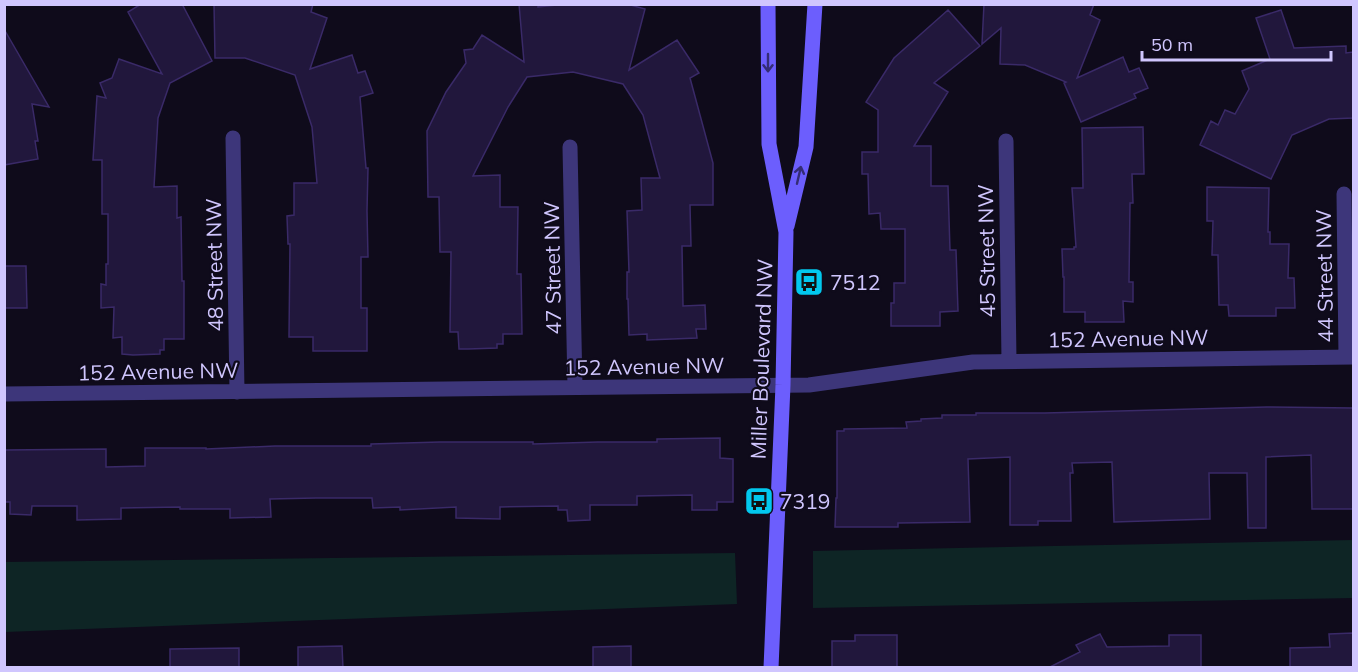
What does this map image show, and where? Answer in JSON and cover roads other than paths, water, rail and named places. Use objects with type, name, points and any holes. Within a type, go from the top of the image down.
[{"type":"street","name":"Miller Boulevard NW","points":[[768,4],[769,144],[786,232],[783,385],[771,668]]},
{"type":"street","name":"Miller Boulevard NW","points":[[786,232],[806,147],[815,4]]},
{"type":"street","name":"48 Street NW","points":[[233,138],[237,392]]},
{"type":"street","name":"45 Street NW","points":[[1006,141],[1009,361]]},
{"type":"street","name":"47 Street NW","points":[[570,147],[575,387]]},
{"type":"street","name":"44 Street NW","points":[[1344,194],[1350,357]]},
{"type":"street","name":"152 Avenue NW","points":[[4,394],[822,384],[952,364],[1009,361],[1350,357]]},
{"type":"place","name":"7512","points":[[809,282]]},
{"type":"place","name":"7319","points":[[759,501]]}]
